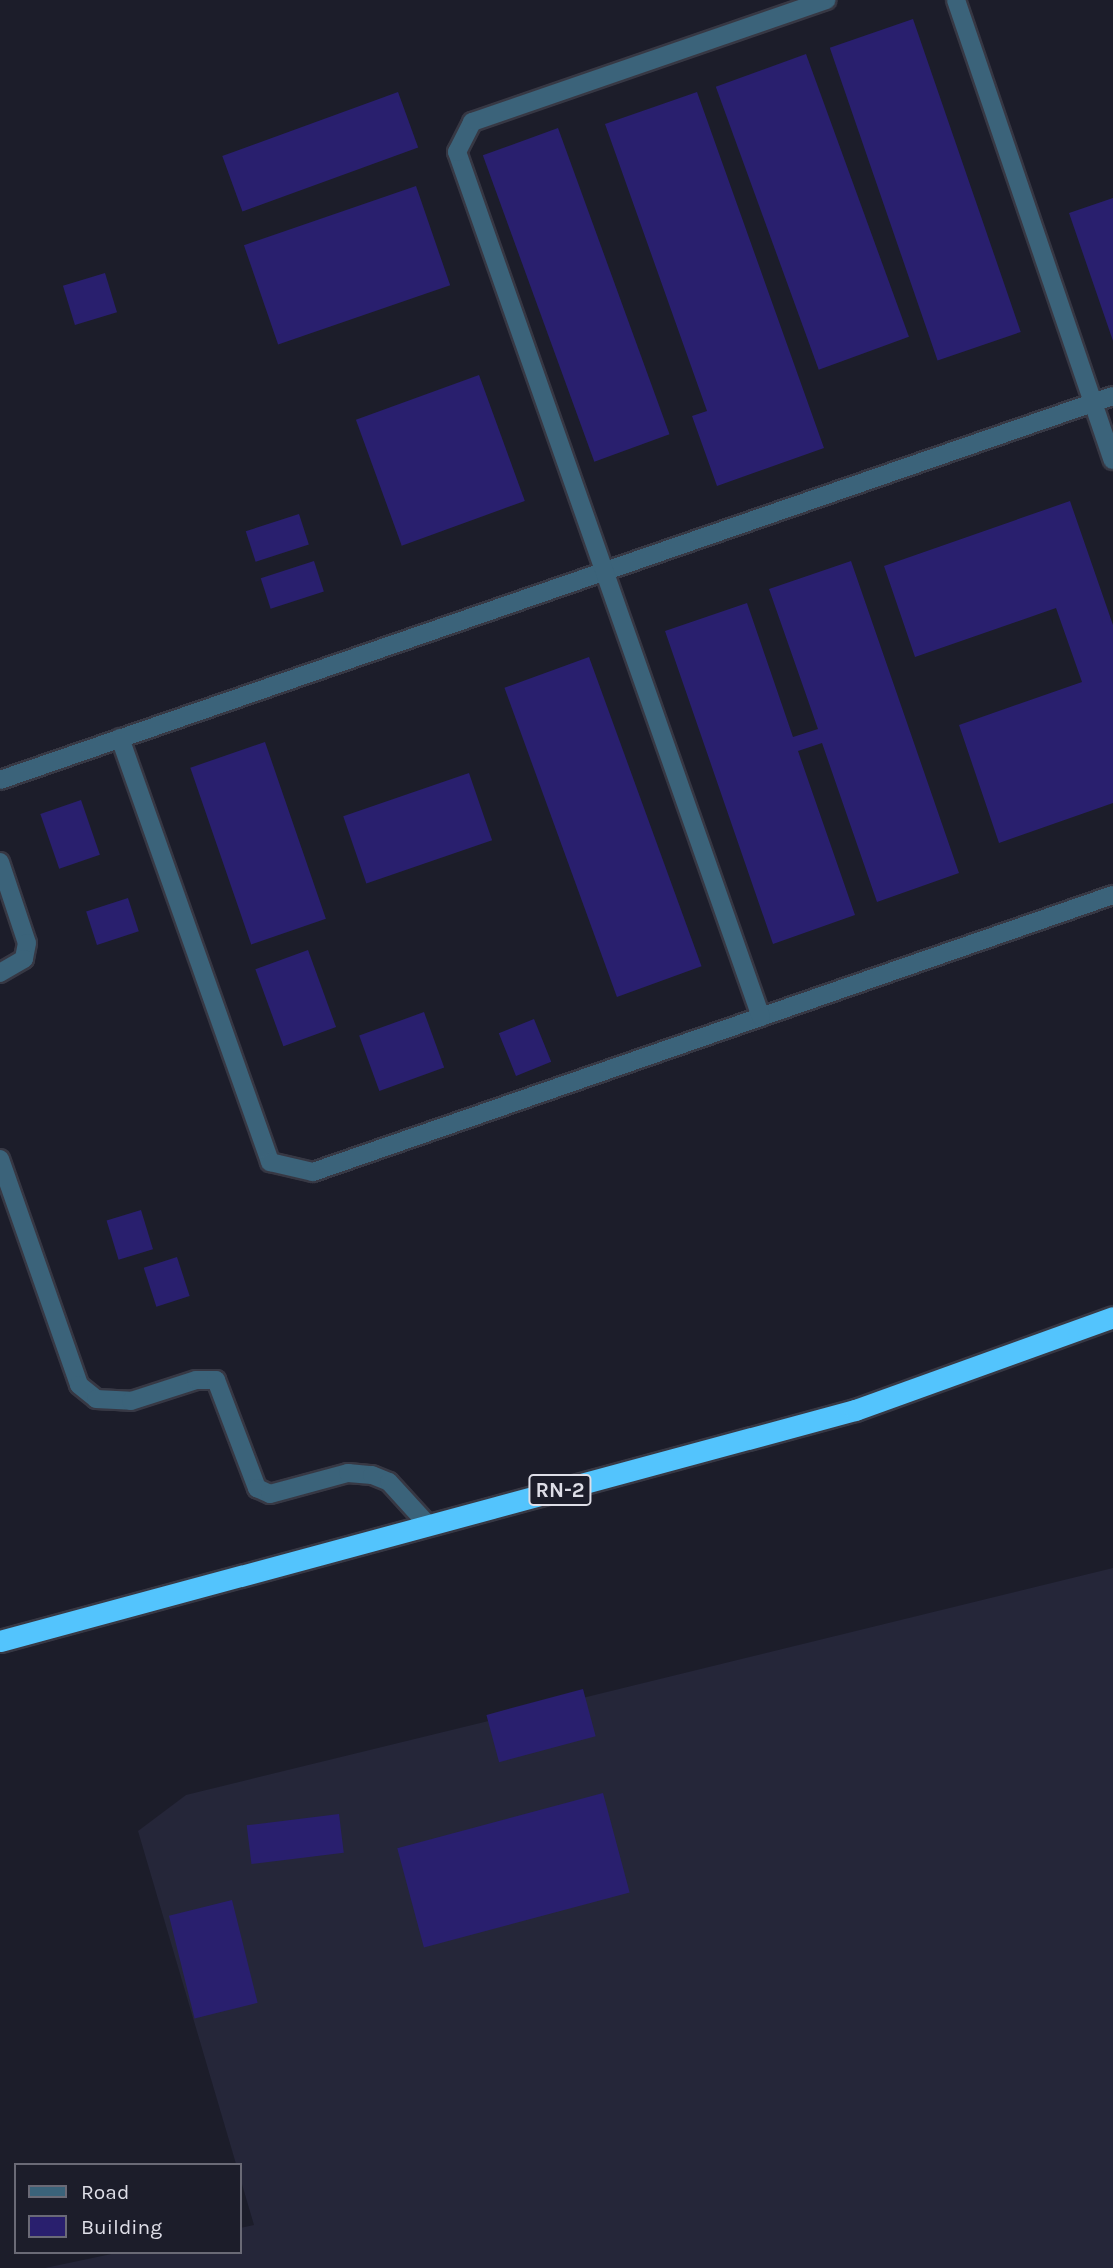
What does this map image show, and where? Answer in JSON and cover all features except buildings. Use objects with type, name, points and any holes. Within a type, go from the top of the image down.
[{"type":"highway","name":"RN-2","points":[[0,1641],[855,1410],[1113,1317]]},
{"type":"lane","points":[[761,1017],[457,152],[472,122],[827,0]]},
{"type":"lane","points":[[956,0],[1113,460]]},
{"type":"lane","points":[[0,780],[1113,396]]},
{"type":"lane","points":[[120,738],[270,1162],[313,1172],[1113,895]]},
{"type":"lane","points":[[0,862],[27,943],[24,959],[0,973]]},
{"type":"lane","points":[[0,1159],[79,1385],[109,1404],[216,1380],[257,1488],[270,1494],[348,1473],[372,1475],[389,1482],[429,1526]]},
{"type":"shaded area","points":[[1113,1568],[1113,2268],[45,2268],[112,2254],[242,2254],[242,2228],[254,2225],[242,2184],[242,2163],[236,2163],[138,1831],[186,1795]]}]
